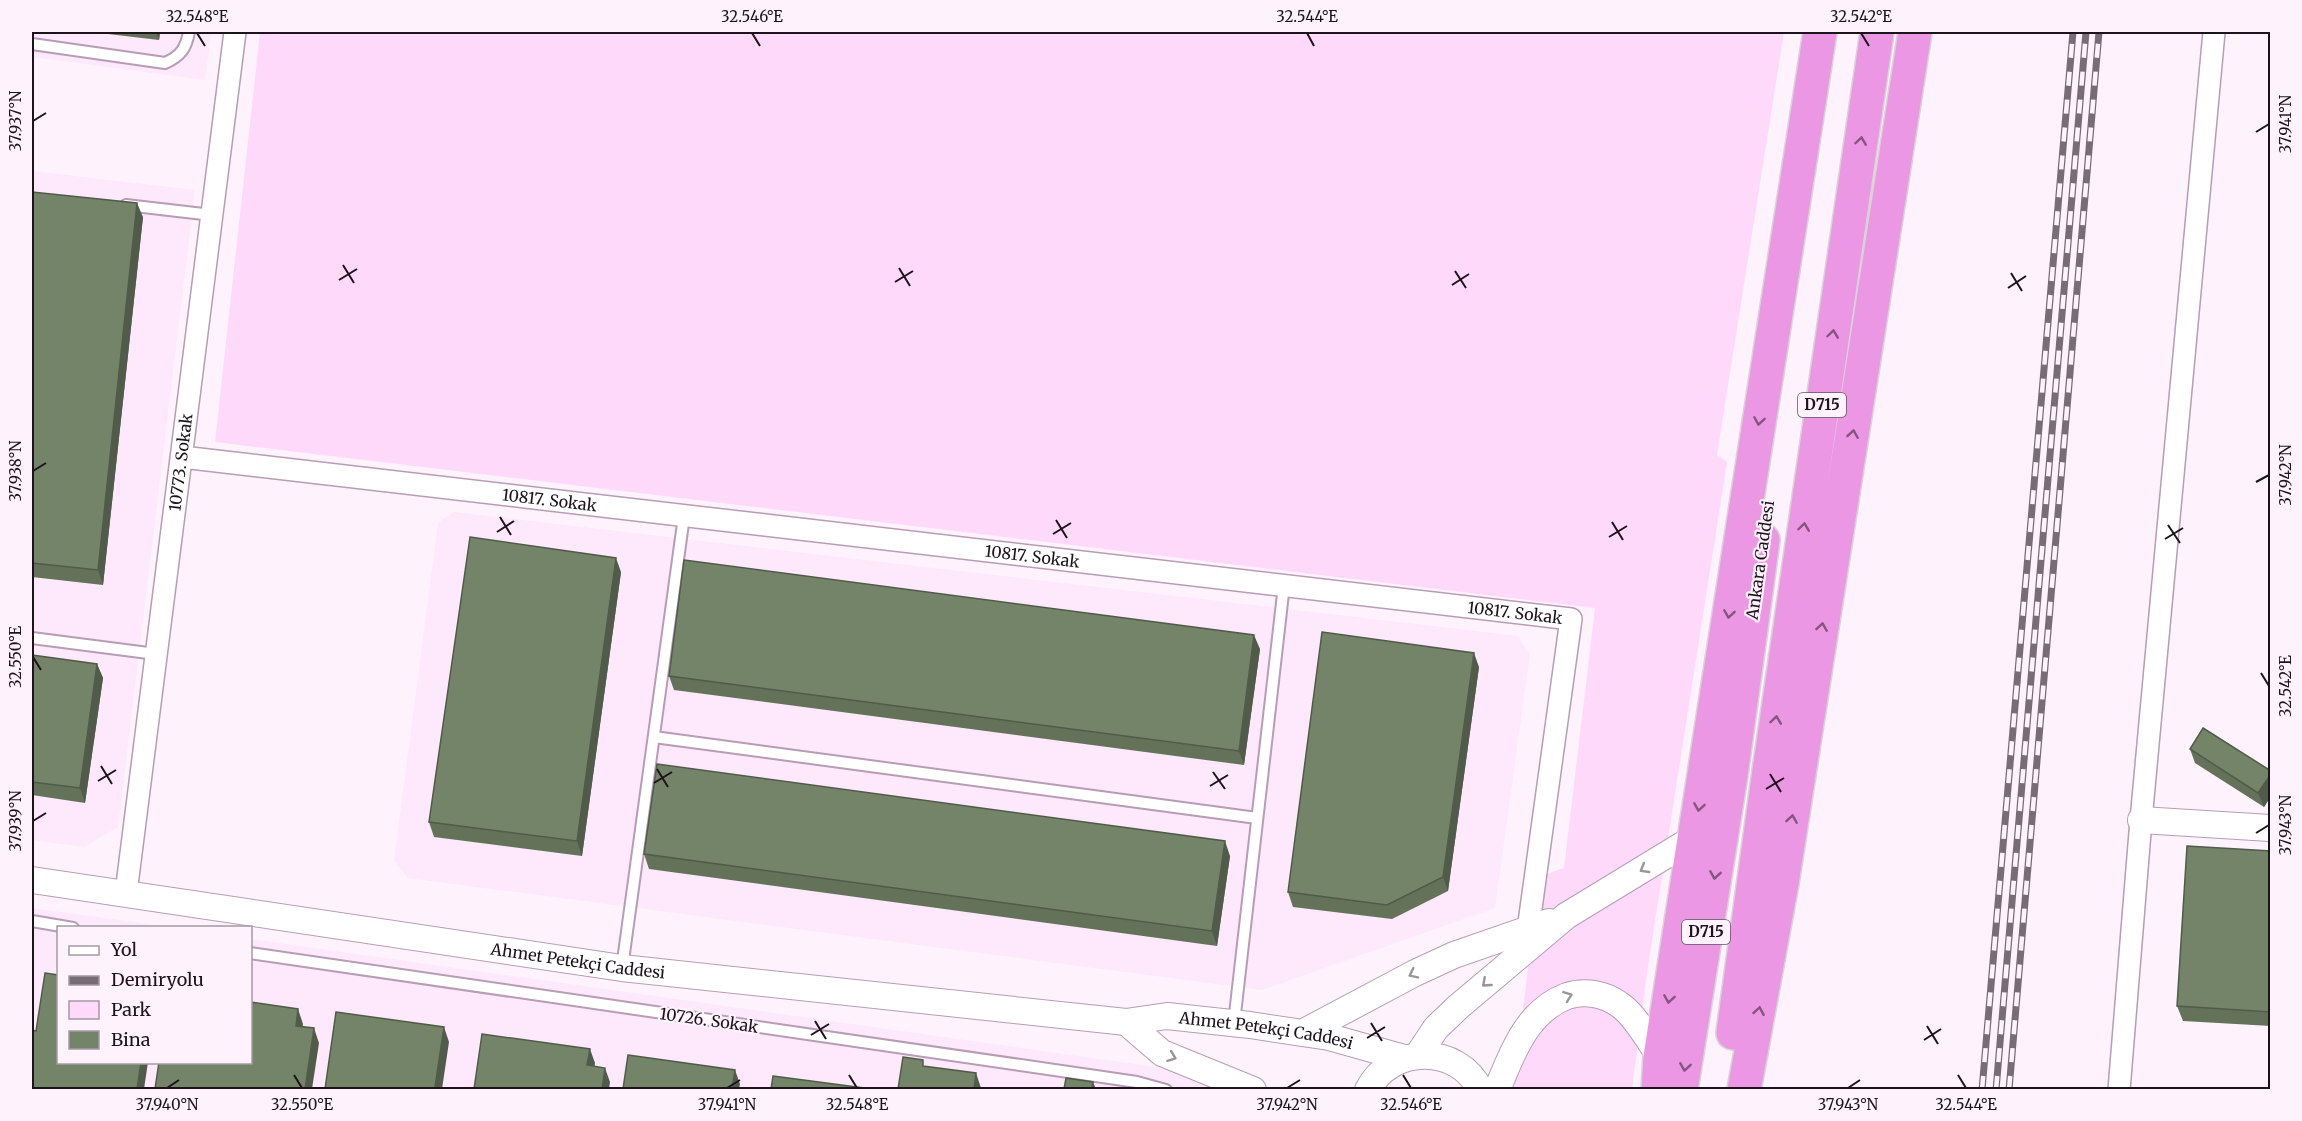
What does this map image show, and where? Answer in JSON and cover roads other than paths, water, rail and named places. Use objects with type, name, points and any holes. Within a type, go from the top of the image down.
[{"type":"highway","points":[[1658,1089],[1660,1057],[1820,32]]},
{"type":"highway","name":"Ankara Caddesi","points":[[1681,1089],[1731,775],[1769,492],[1840,32]]},
{"type":"highway","name":"D715","points":[[1726,1089],[1768,778],[1877,32]]},
{"type":"highway","points":[[1744,1089],[1784,872],[1916,32]]},
{"type":"street","name":"10773. Sokak","points":[[126,893],[235,32]]},
{"type":"street","points":[[2119,1089],[2141,820],[2214,32]]},
{"type":"street","name":"10817. Sokak","points":[[182,457],[1571,619],[1527,930]]},
{"type":"street","points":[[2141,820],[2271,828]]},
{"type":"street","points":[[1368,1089],[1380,1073],[1411,1057],[1458,1007],[1566,916],[1694,838]]},
{"type":"street","name":"Ahmet Petekçi Caddesi","points":[[32,880],[622,968],[1126,1022],[1167,1016],[1304,1032],[1411,1057],[1446,1059],[1459,1065],[1470,1074],[1480,1089]]},
{"type":"street","points":[[1304,1032],[1454,955],[1566,916]]},
{"type":"street","points":[[1497,1089],[1512,1053],[1527,1027],[1540,1011],[1559,999],[1580,992],[1603,996],[1622,1006],[1660,1057]]},
{"type":"street","points":[[1126,1022],[1162,1053],[1253,1089]]},
{"type":"lane","points":[[32,44],[165,63],[178,57],[186,47],[189,32]]},
{"type":"lane","points":[[110,203],[212,215]]},
{"type":"lane","points":[[622,968],[684,516]]},
{"type":"lane","points":[[1234,1023],[1284,585]]},
{"type":"lane","points":[[32,638],[156,654]]},
{"type":"lane","points":[[654,737],[1257,818]]},
{"type":"lane","points":[[32,921],[66,926]]},
{"type":"lane","name":"10726. Sokak","points":[[252,953],[1125,1080],[1166,1089]]},
{"type":"railway","points":[[1982,1090],[2073,32]]},
{"type":"railway","points":[[1996,1090],[2086,32]]},
{"type":"railway","points":[[2009,1090],[2099,32]]}]
